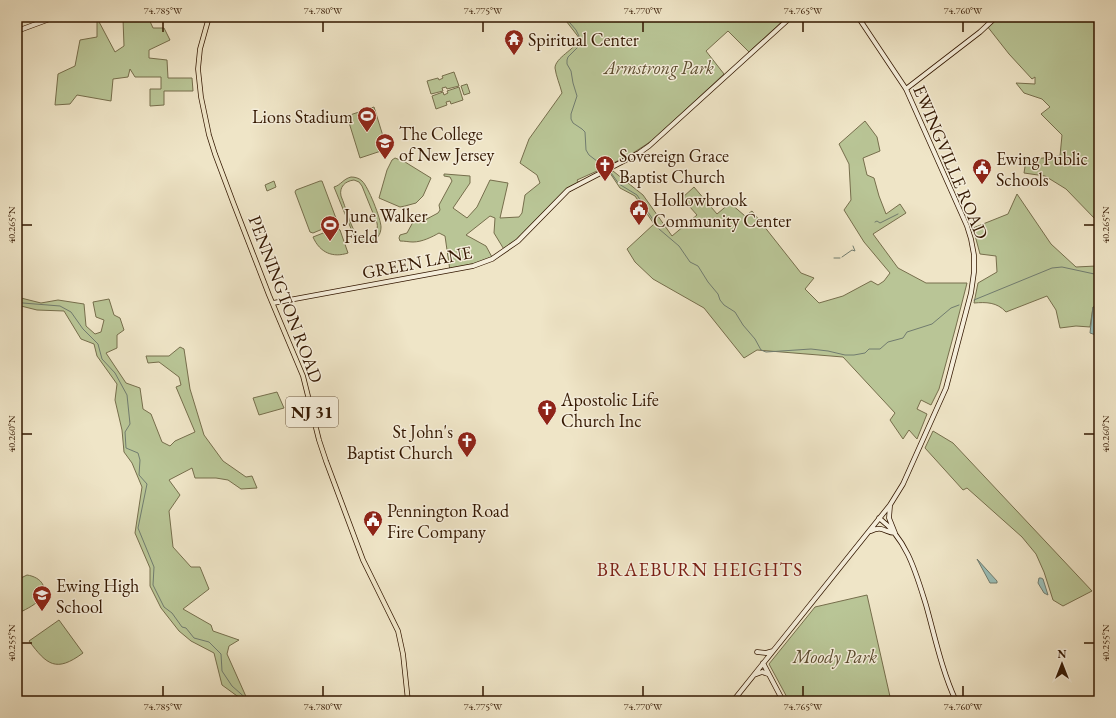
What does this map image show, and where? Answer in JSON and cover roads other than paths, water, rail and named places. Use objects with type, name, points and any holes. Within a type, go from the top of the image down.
[{"type":"main road","name":"PENNINGTON ROAD","points":[[209,17],[200,49],[198,68],[201,97],[208,129],[224,179],[304,381],[316,431],[326,462],[364,560],[400,638],[404,654],[408,701]]},
{"type":"street","points":[[17,31],[55,17]]},
{"type":"street","name":"GREEN LANE","points":[[273,303],[466,267],[485,262],[518,241],[568,190],[639,153],[649,146],[791,17]]},
{"type":"street","name":"EWINGVILLE ROAD","points":[[733,701],[869,532],[903,486],[947,384],[971,293],[974,264],[973,248],[967,226],[906,89],[858,17]]},
{"type":"street","points":[[906,89],[975,36],[996,17]]},
{"type":"street","points":[[890,505],[889,518],[895,533]]},
{"type":"street","points":[[879,518],[890,526],[895,533],[907,552],[915,569],[948,682],[956,701]]},
{"type":"street","points":[[869,532],[877,528],[881,528],[893,534],[895,533]]},
{"type":"street","points":[[757,652],[766,653],[774,650]]},
{"type":"street","points":[[763,663],[783,701]]},
{"type":"street","points":[[754,675],[762,672],[768,674]]},
{"type":"water","points":[[1093,307],[1099,307],[1099,336],[1090,333]]},
{"type":"water","points":[[977,559],[997,581],[997,583],[990,583]]},
{"type":"water","points":[[1039,578],[1043,579],[1048,595],[1044,593],[1038,583]]},
{"type":"waterway","points":[[565,17],[576,30],[581,40],[578,47],[567,60],[577,96],[571,114],[571,119],[573,123],[585,132],[586,150],[589,155],[606,168]]},
{"type":"waterway","points":[[609,170],[619,184],[637,195],[659,229],[679,246],[690,262],[698,266],[718,294],[720,300],[724,305],[735,312],[743,325],[755,339],[761,350],[766,352],[811,349],[845,355],[865,353],[869,349],[880,349],[888,342],[903,338],[907,332],[932,324],[951,308],[959,305]]},
{"type":"waterway","points":[[875,222],[877,221],[880,223],[898,214]]},
{"type":"waterway","points":[[842,257],[852,250],[855,251],[853,246]]},
{"type":"waterway","points":[[834,258],[840,258]]},
{"type":"waterway","points":[[974,300],[1052,268],[1062,267],[1099,275]]},
{"type":"waterway","points":[[17,301],[23,303],[60,306],[71,312],[83,329],[98,344],[102,359],[115,373],[127,395],[130,424],[125,432],[126,448],[138,453],[140,460],[139,475],[147,484],[138,528],[154,567],[153,585],[164,607],[172,613],[182,627],[186,628],[194,638],[209,642],[221,654],[222,671],[232,686],[249,701]]},
{"type":"place","name":"Spiritual Center","points":[[514,56]]},
{"type":"place","name":"Lions Stadium","points":[[367,133]]},
{"type":"place","name":"The College of New Jersey","points":[[385,160]]},
{"type":"place","name":"Sovereign Grace Baptist Church","points":[[605,182]]},
{"type":"place","name":"Ewing Public Schools","points":[[982,185]]},
{"type":"place","name":"Hollowbrook Community Center","points":[[639,226]]},
{"type":"place","name":"June Walker Field","points":[[330,242]]},
{"type":"place","name":"Apostolic Life Church Inc","points":[[547,426]]},
{"type":"place","name":"St John's Baptist Church","points":[[467,458]]},
{"type":"place","name":"Pennington Road Fire Company","points":[[373,537]]},
{"type":"place","name":"Ewing High School","points":[[42,612]]},
{"type":"district","name":"BRAEBURN HEIGHTS","points":[[700,569]]},
{"type":"park label","name":"Armstrong Park","points":[[659,67]]},
{"type":"park label","name":"Moody Park","points":[[835,656]]}]
